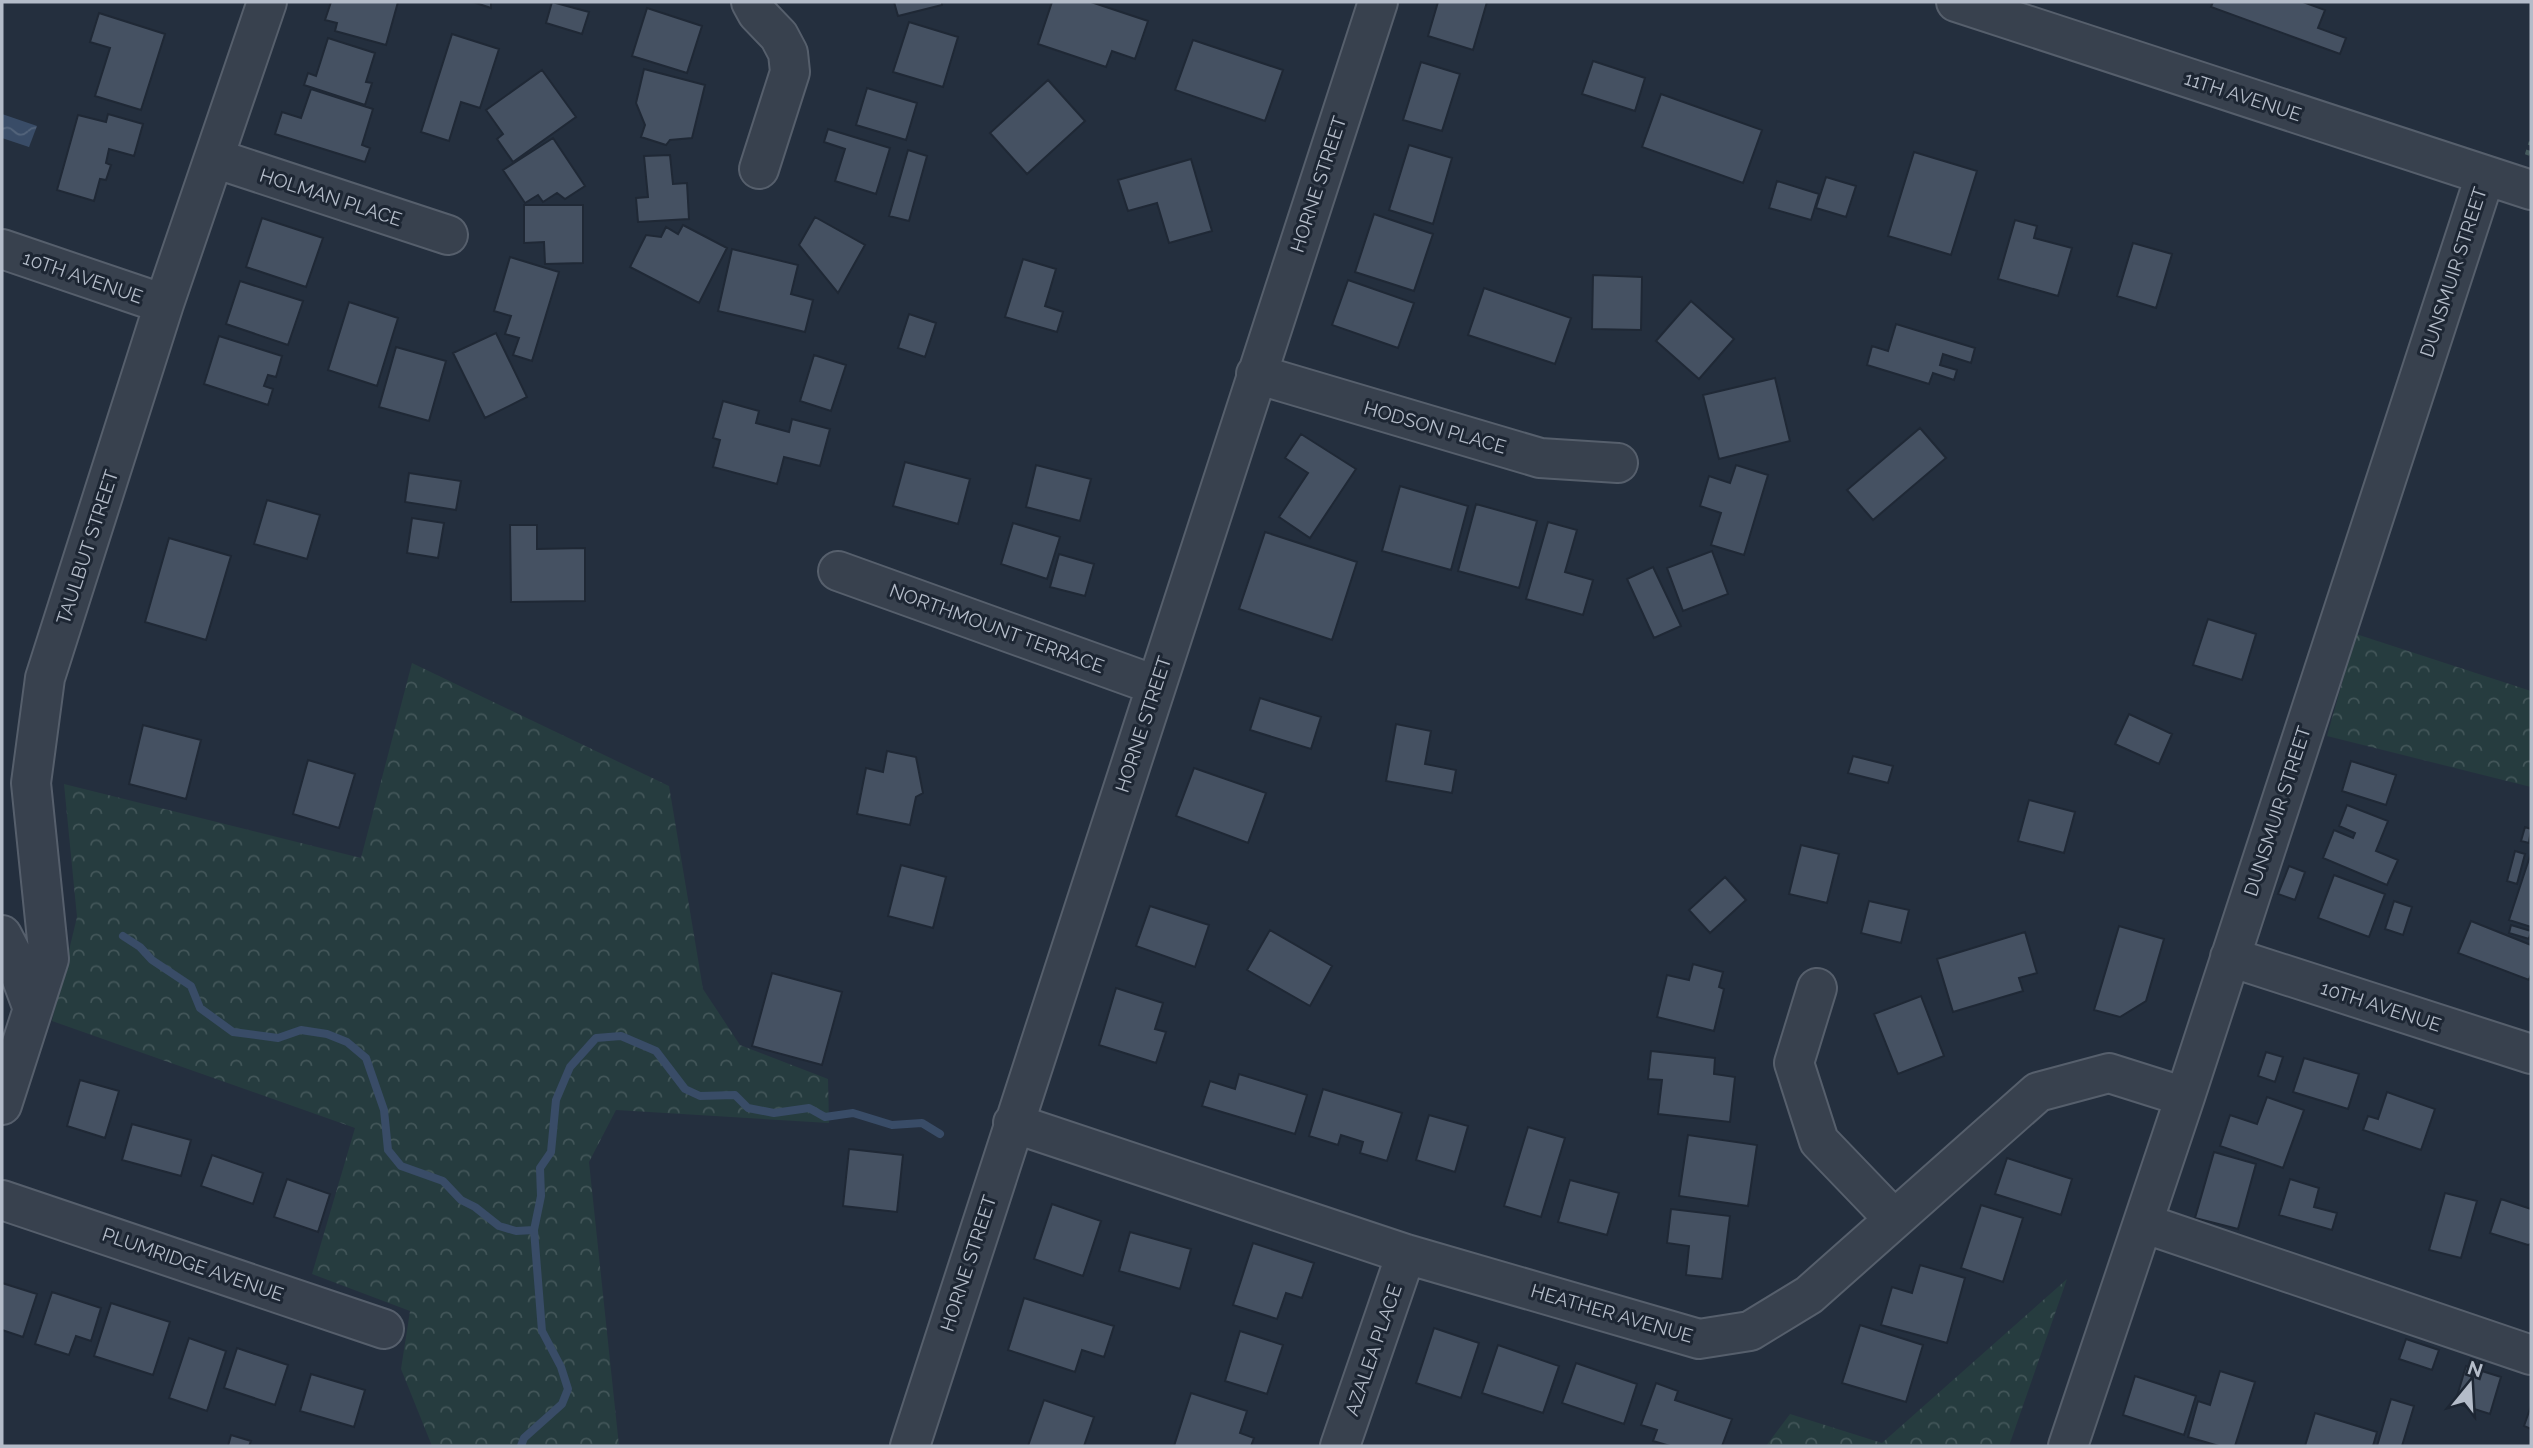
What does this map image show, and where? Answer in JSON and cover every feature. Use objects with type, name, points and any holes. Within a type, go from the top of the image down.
[{"type":"street","name":"TAULBUT STREET","points":[[2,1105],[49,959],[32,783],[45,678],[164,304],[267,2]]},
{"type":"street","points":[[751,2],[757,13],[779,36],[788,53],[790,72],[759,169]]},
{"type":"street","name":"HORNE STREET","points":[[910,1446],[1378,2]]},
{"type":"street","name":"11TH AVENUE","points":[[1956,2],[2531,190]]},
{"type":"street","name":"HOLMAN PLACE","points":[[214,158],[448,235]]},
{"type":"street","name":"DUNSMUIR STREET","points":[[2068,1446],[2185,1097],[2485,176]]},
{"type":"street","name":"10TH AVENUE","points":[[2,249],[164,304]]},
{"type":"street","name":"HODSON PLACE","points":[[1256,374],[1540,458],[1618,463]]},
{"type":"street","name":"NORTHMOUNT TERRACE","points":[[838,571],[1155,685]]},
{"type":"street","points":[[2,934],[33,1009]]},
{"type":"street","name":"10TH AVENUE","points":[[2230,957],[2531,1054]]},
{"type":"street","points":[[1817,988],[1794,1063],[1819,1141],[1893,1218]]},
{"type":"street","name":"HEATHER AVENUE","points":[[1013,1122],[1406,1254],[1699,1339],[1750,1331],[1809,1295],[1893,1218],[2038,1093],[2109,1073],[2185,1097]]},
{"type":"street","name":"PLUMRIDGE AVENUE","points":[[2,1200],[384,1329]]},
{"type":"street","points":[[2143,1223],[2531,1355]]},
{"type":"street","name":"AZALEA PLACE","points":[[1340,1446],[1406,1254]]},
{"type":"green space","points":[[2356,634],[2531,691],[2531,787],[2327,736]]},
{"type":"green space","points":[[412,663],[669,786],[703,989],[740,1045],[828,1079],[829,1123],[616,1110],[589,1162],[619,1446],[432,1446],[401,1369],[410,1311],[312,1274],[355,1128],[52,1021],[77,917],[64,784],[361,858]]},
{"type":"green space","points":[[2067,1279],[2009,1446],[1766,1446],[1790,1414],[1882,1443]]},
{"type":"water","points":[[2,114],[37,126],[29,147],[2,138]]},
{"type":"building","points":[[331,2],[398,2],[386,45],[335,31],[337,23],[325,20]]},
{"type":"building","points":[[473,2],[491,2],[491,8]]},
{"type":"building","points":[[552,2],[589,12],[582,34],[546,23]]},
{"type":"building","points":[[894,2],[942,2],[942,5],[898,16]]},
{"type":"building","points":[[1052,2],[1091,2],[1148,21],[1135,59],[1112,51],[1106,67],[1038,44]]},
{"type":"building","points":[[1438,2],[1487,2],[1473,50],[1428,36]]},
{"type":"building","points":[[2213,2],[2303,2],[2325,10],[2318,28],[2346,38],[2340,54],[2211,7]]},
{"type":"building","points":[[647,8],[702,26],[687,73],[632,56]]},
{"type":"building","points":[[99,13],[165,34],[141,110],[95,96],[110,48],[90,42]]},
{"type":"building","points":[[909,22],[958,37],[943,87],[893,72]]},
{"type":"building","points":[[452,34],[499,49],[480,108],[461,102],[449,141],[421,132]]},
{"type":"building","points":[[328,38],[375,53],[366,82],[372,83],[365,105],[304,85],[308,73],[316,76]]},
{"type":"building","points":[[1193,40],[1283,70],[1265,121],[1175,90]]},
{"type":"building","points":[[1593,61],[1645,78],[1635,111],[1582,94]]},
{"type":"building","points":[[1421,62],[1460,74],[1442,131],[1403,120]]},
{"type":"building","points":[[644,69],[705,85],[692,138],[670,140],[666,145],[641,137],[645,125],[636,103]]},
{"type":"building","points":[[542,70],[576,117],[513,162],[497,139],[503,134],[486,110]]},
{"type":"building","points":[[1048,80],[1085,121],[1027,174],[990,133]]},
{"type":"building","points":[[867,88],[917,103],[906,140],[856,125]]},
{"type":"building","points":[[311,89],[373,109],[362,145],[370,148],[365,162],[275,134],[282,112],[301,118]]},
{"type":"building","points":[[1661,94],[1762,130],[1743,183],[1642,147]]},
{"type":"building","points":[[108,114],[143,124],[134,156],[109,149],[106,163],[111,165],[106,180],[100,179],[94,201],[57,190],[78,115],[106,122]]},
{"type":"building","points":[[828,129],[890,148],[876,194],[835,181],[845,149],[824,142]]},
{"type":"building","points":[[553,138],[585,186],[565,199],[557,193],[543,202],[538,195],[525,203],[503,170]]},
{"type":"building","points":[[1409,145],[1452,158],[1433,224],[1389,210]]},
{"type":"building","points":[[908,150],[927,156],[909,221],[889,216]]},
{"type":"building","points":[[1914,152],[1977,171],[1951,255],[1888,236]]},
{"type":"building","points":[[670,155],[673,184],[687,183],[689,219],[638,222],[636,198],[648,197],[644,156]]},
{"type":"building","points":[[1191,159],[1212,231],[1169,243],[1157,203],[1128,211],[1118,180]]},
{"type":"building","points":[[1826,177],[1856,186],[1846,217],[1816,208]]},
{"type":"building","points":[[1777,181],[1819,194],[1811,220],[1769,208]]},
{"type":"building","points":[[524,205],[583,205],[583,263],[545,264],[544,242],[524,243]]},
{"type":"building","points":[[1374,214],[1433,234],[1414,291],[1355,272]]},
{"type":"building","points":[[815,217],[865,245],[838,293],[799,245]]},
{"type":"building","points":[[262,218],[323,238],[306,287],[246,267]]},
{"type":"building","points":[[2015,220],[2037,226],[2034,238],[2072,248],[2058,296],[1998,279]]},
{"type":"building","points":[[683,225],[727,248],[699,303],[630,267],[646,235],[661,237],[666,227],[678,234]]},
{"type":"building","points":[[2133,243],[2172,254],[2156,308],[2117,296]]},
{"type":"building","points":[[732,249],[798,265],[791,294],[813,300],[805,332],[718,311]]},
{"type":"building","points":[[510,257],[559,272],[532,361],[513,355],[519,338],[505,334],[511,316],[494,311]]},
{"type":"building","points":[[1023,259],[1056,269],[1045,306],[1063,312],[1057,332],[1005,317]]},
{"type":"building","points":[[1593,275],[1642,277],[1641,330],[1592,329]]},
{"type":"building","points":[[1348,280],[1414,303],[1398,348],[1332,325]]},
{"type":"building","points":[[240,281],[303,301],[288,345],[226,324]]},
{"type":"building","points":[[1484,288],[1571,318],[1555,364],[1468,335]]},
{"type":"building","points":[[1691,301],[1734,339],[1699,379],[1656,341]]},
{"type":"building","points":[[349,302],[398,318],[377,386],[328,370]]},
{"type":"building","points":[[909,314],[936,323],[925,357],[898,348]]},
{"type":"building","points":[[1896,324],[1975,348],[1971,363],[1943,354],[1940,365],[1957,370],[1954,380],[1933,373],[1929,384],[1867,365],[1872,346],[1888,351]]},
{"type":"building","points":[[496,333],[527,397],[485,418],[453,353]]},
{"type":"building","points":[[219,336],[282,356],[276,377],[268,375],[264,386],[273,389],[268,405],[204,384]]},
{"type":"building","points":[[396,347],[446,361],[429,421],[379,407]]},
{"type":"building","points":[[814,355],[846,365],[831,411],[800,401]]},
{"type":"building","points":[[1775,378],[1790,441],[1719,459],[1703,395]]},
{"type":"building","points":[[723,401],[759,411],[756,423],[789,432],[792,419],[830,429],[820,466],[784,457],[777,484],[713,467],[720,440],[713,438]]},
{"type":"building","points":[[1920,428],[1946,458],[1873,520],[1847,490]]},
{"type":"building","points":[[1301,434],[1356,469],[1310,538],[1279,517],[1308,473],[1285,458]]},
{"type":"building","points":[[905,462],[970,479],[958,524],[893,506]]},
{"type":"building","points":[[1036,465],[1091,479],[1080,521],[1026,507]]},
{"type":"building","points":[[1736,465],[1768,475],[1744,555],[1711,545],[1721,513],[1700,506],[1709,476],[1730,483]]},
{"type":"building","points":[[409,473],[461,481],[456,510],[405,502]]},
{"type":"building","points":[[1400,486],[1468,506],[1451,570],[1382,551]]},
{"type":"building","points":[[267,500],[320,515],[307,559],[254,544]]},
{"type":"building","points":[[1476,504],[1537,521],[1519,588],[1458,571]]},
{"type":"building","points":[[412,518],[444,523],[438,558],[407,553]]},
{"type":"building","points":[[1548,522],[1577,530],[1565,572],[1593,580],[1583,615],[1526,599]]},
{"type":"building","points":[[1013,523],[1060,537],[1047,579],[1001,564]]},
{"type":"building","points":[[510,525],[537,525],[537,549],[585,548],[585,601],[511,602]]},
{"type":"building","points":[[1265,532],[1357,562],[1332,640],[1239,609]]},
{"type":"building","points":[[169,538],[231,556],[206,640],[145,622]]},
{"type":"building","points":[[1712,551],[1728,594],[1683,611],[1667,568]]},
{"type":"building","points":[[1059,554],[1094,564],[1085,596],[1050,587]]},
{"type":"building","points":[[1653,567],[1681,626],[1654,638],[1627,579]]},
{"type":"building","points":[[2208,619],[2256,634],[2242,680],[2193,665]]},
{"type":"building","points":[[1260,698],[1321,717],[1311,749],[1250,730]]},
{"type":"building","points":[[2129,714],[2172,734],[2159,764],[2115,744]]},
{"type":"building","points":[[1396,724],[1431,731],[1425,764],[1456,770],[1452,793],[1386,781]]},
{"type":"building","points":[[143,725],[201,740],[186,799],[129,784]]},
{"type":"building","points":[[887,751],[916,757],[923,793],[916,797],[910,825],[857,814],[866,768],[883,772]]},
{"type":"building","points":[[1853,756],[1893,766],[1888,783],[1848,773]]},
{"type":"building","points":[[308,760],[355,774],[339,828],[293,814]]},
{"type":"building","points":[[2351,761],[2396,775],[2386,805],[2342,791]]},
{"type":"building","points":[[1194,768],[1266,793],[1248,843],[1176,816]]},
{"type":"building","points":[[2029,800],[2075,812],[2064,853],[2018,841]]},
{"type":"building","points":[[2347,805],[2388,821],[2376,851],[2398,860],[2387,885],[2323,858],[2334,830],[2353,838],[2355,833],[2339,826]]},
{"type":"building","points":[[2525,827],[2531,829],[2529,843],[2521,841]]},
{"type":"building","points":[[1801,845],[1839,854],[1827,903],[1789,894]]},
{"type":"building","points":[[2515,851],[2525,854],[2517,884],[2507,881]]},
{"type":"building","points":[[2531,857],[2531,927],[2509,920]]},
{"type":"building","points":[[901,865],[946,877],[933,928],[888,916]]},
{"type":"building","points":[[2289,866],[2305,872],[2295,900],[2278,894]]},
{"type":"building","points":[[2334,875],[2385,894],[2369,937],[2318,918]]},
{"type":"building","points":[[1725,877],[1746,900],[1710,933],[1689,910]]},
{"type":"building","points":[[1869,901],[1909,910],[1901,943],[1861,933]]},
{"type":"building","points":[[2394,901],[2412,907],[2403,935],[2385,929]]},
{"type":"building","points":[[1150,906],[1209,925],[1195,967],[1136,946]]},
{"type":"building","points":[[2471,921],[2531,945],[2529,980],[2458,953]]},
{"type":"building","points":[[2511,925],[2531,931],[2529,939],[2509,933]]},
{"type":"building","points":[[2119,926],[2164,939],[2146,1001],[2120,1017],[2094,1010]]},
{"type":"building","points":[[1270,930],[1332,966],[1310,1006],[1247,970]]},
{"type":"building","points":[[2025,932],[2037,973],[2019,978],[2023,991],[1953,1012],[1937,959]]},
{"type":"building","points":[[1693,964],[1723,972],[1719,987],[1724,989],[1714,1031],[1657,1017],[1667,975],[1689,980]]},
{"type":"building","points":[[772,973],[842,992],[822,1065],[752,1046]]},
{"type":"building","points":[[1116,988],[1163,1003],[1155,1029],[1166,1032],[1156,1063],[1099,1045]]},
{"type":"building","points":[[1921,996],[1944,1056],[1898,1074],[1874,1014]]},
{"type":"building","points":[[1651,1051],[1715,1058],[1714,1074],[1735,1077],[1730,1122],[1658,1114],[1662,1080],[1648,1079]]},
{"type":"building","points":[[2266,1052],[2283,1057],[2275,1082],[2258,1076]]},
{"type":"building","points":[[2304,1058],[2359,1074],[2348,1109],[2293,1092]]},
{"type":"building","points":[[1239,1074],[1307,1095],[1295,1134],[1202,1106],[1210,1081],[1235,1089]]},
{"type":"building","points":[[80,1080],[119,1091],[105,1138],[67,1126]]},
{"type":"building","points":[[1323,1089],[1402,1113],[1387,1161],[1360,1153],[1363,1142],[1341,1135],[1338,1145],[1309,1136]]},
{"type":"building","points":[[2387,1092],[2435,1109],[2421,1150],[2363,1130],[2368,1116],[2378,1119]]},
{"type":"building","points":[[2267,1097],[2304,1110],[2283,1168],[2220,1146],[2230,1115],[2257,1124]]},
{"type":"building","points":[[1429,1115],[1468,1126],[1455,1172],[1416,1160]]},
{"type":"building","points":[[132,1124],[191,1140],[181,1176],[122,1160]]},
{"type":"building","points":[[1528,1127],[1565,1138],[1541,1217],[1504,1206]]},
{"type":"building","points":[[1688,1135],[1757,1145],[1748,1206],[1679,1196]]},
{"type":"building","points":[[849,1149],[903,1155],[897,1212],[843,1206]]},
{"type":"building","points":[[2214,1152],[2256,1164],[2238,1229],[2195,1218]]},
{"type":"building","points":[[212,1155],[263,1173],[253,1204],[201,1186]]},
{"type":"building","points":[[2007,1158],[2072,1179],[2061,1215],[1995,1194]]},
{"type":"building","points":[[287,1179],[330,1194],[318,1232],[274,1217]]},
{"type":"building","points":[[2290,1179],[2319,1188],[2314,1207],[2337,1213],[2332,1230],[2279,1215]]},
{"type":"building","points":[[1570,1180],[1619,1193],[1607,1235],[1558,1222]]},
{"type":"building","points":[[2445,1193],[2477,1201],[2461,1258],[2429,1250]]},
{"type":"building","points":[[2501,1199],[2531,1209],[2531,1244],[2490,1233]]},
{"type":"building","points":[[1052,1204],[1101,1221],[1083,1276],[1034,1259]]},
{"type":"building","points":[[1981,1205],[2023,1218],[2003,1282],[1961,1268]]},
{"type":"building","points":[[1671,1209],[1730,1216],[1722,1279],[1686,1275],[1689,1246],[1667,1243]]},
{"type":"building","points":[[1130,1232],[1191,1249],[1180,1289],[1119,1271]]},
{"type":"building","points":[[1253,1243],[1314,1263],[1302,1298],[1286,1293],[1277,1319],[1233,1305]]},
{"type":"building","points":[[1920,1265],[1965,1278],[1947,1343],[1881,1325],[1892,1287],[1912,1293]]},
{"type":"building","points":[[2,1283],[37,1294],[23,1337],[2,1330]]},
{"type":"building","points":[[52,1292],[101,1308],[91,1341],[76,1336],[69,1355],[35,1344]]},
{"type":"building","points":[[1024,1298],[1114,1326],[1104,1357],[1082,1350],[1075,1372],[1008,1350]]},
{"type":"building","points":[[111,1303],[170,1322],[153,1375],[94,1356]]},
{"type":"building","points":[[1860,1325],[1923,1345],[1906,1402],[1842,1383]]},
{"type":"building","points":[[1434,1328],[1479,1343],[1461,1398],[1416,1383]]},
{"type":"building","points":[[1240,1331],[1283,1345],[1267,1394],[1225,1381]]},
{"type":"building","points":[[189,1338],[226,1351],[207,1411],[169,1398]]},
{"type":"building","points":[[2406,1339],[2439,1350],[2432,1370],[2399,1359]]},
{"type":"building","points":[[1498,1345],[1559,1366],[1543,1413],[1482,1393]]},
{"type":"building","points":[[237,1348],[288,1365],[275,1405],[224,1388]]},
{"type":"building","points":[[1576,1363],[1637,1384],[1624,1424],[1562,1403]]},
{"type":"building","points":[[2466,1366],[2501,1377],[2490,1414],[2455,1403]]},
{"type":"building","points":[[2220,1371],[2255,1382],[2235,1446],[2219,1446],[2188,1437],[2198,1401],[2210,1405]]},
{"type":"building","points":[[311,1374],[365,1390],[354,1427],[300,1411]]},
{"type":"building","points":[[2135,1376],[2196,1396],[2184,1435],[2123,1415]]},
{"type":"building","points":[[1656,1383],[1678,1391],[1675,1400],[1732,1419],[1722,1446],[1670,1446],[1653,1441],[1657,1430],[1641,1425]]},
{"type":"building","points":[[1191,1393],[1247,1411],[1240,1433],[1254,1438],[1251,1446],[1174,1446]]},
{"type":"building","points":[[2391,1399],[2414,1406],[2402,1446],[2377,1446]]},
{"type":"building","points":[[1044,1400],[1094,1417],[1084,1446],[1028,1446]]},
{"type":"building","points":[[2531,1406],[2531,1429],[2524,1426]]},
{"type":"building","points":[[2315,1413],[2377,1432],[2373,1446],[2305,1446]]},
{"type":"building","points":[[231,1435],[251,1441],[249,1446],[228,1446]]},
{"type":"waterway","points":[[123,936],[140,947],[152,960],[191,986],[200,1008],[233,1032],[278,1038],[301,1030],[327,1034],[347,1042],[366,1058],[384,1110],[388,1150],[401,1166],[443,1181],[461,1200],[475,1207],[499,1226],[516,1231],[534,1230],[542,1331],[561,1367],[568,1389],[562,1404],[524,1438],[521,1446]]},
{"type":"waterway","points":[[534,1230],[541,1196],[540,1168],[551,1152],[556,1100],[570,1067],[596,1038],[621,1036],[656,1051],[685,1089],[700,1096],[735,1095],[748,1108],[774,1113],[809,1108],[825,1117],[853,1113],[892,1125],[922,1123],[940,1134]]}]
